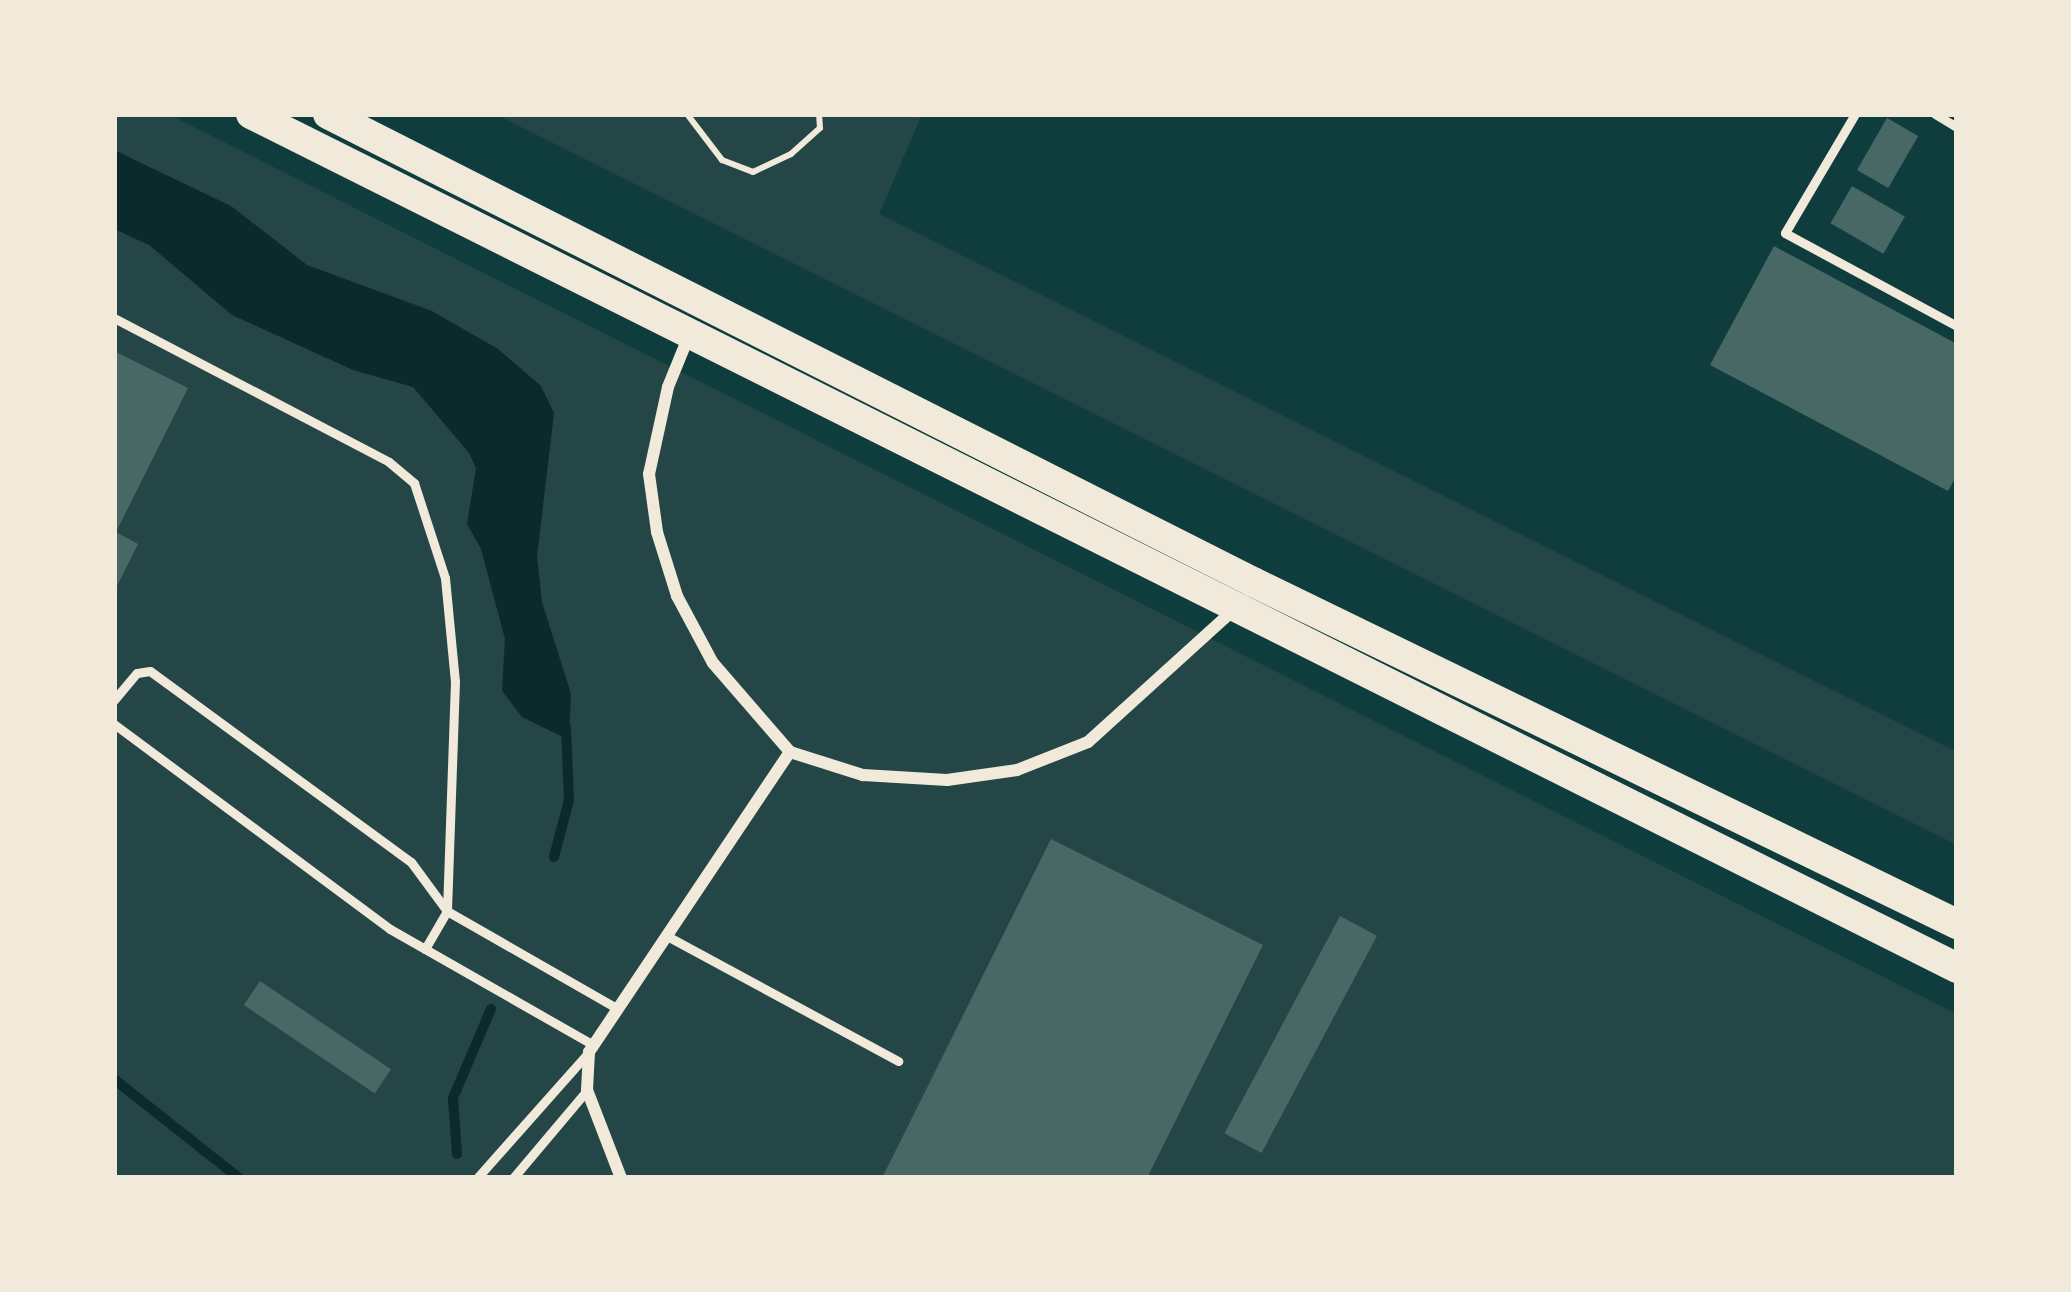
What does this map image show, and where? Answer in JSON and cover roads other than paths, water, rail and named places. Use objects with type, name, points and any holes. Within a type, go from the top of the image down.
[{"type":"main road","points":[[251,114],[1957,968]]},
{"type":"main road","points":[[328,114],[1253,581],[1957,924]]},
{"type":"street","points":[[703,304],[668,387],[650,474],[657,532],[677,596],[713,663],[790,752],[862,775],[947,780],[1017,770],[1102,732],[1235,610],[1253,581]]},
{"type":"street","points":[[620,1178],[587,1090],[591,1049],[790,752]]},
{"type":"lane","points":[[1855,114],[1785,233],[1957,326]]},
{"type":"lane","points":[[1935,114],[1957,127]]},
{"type":"lane","points":[[114,318],[389,463],[414,483],[445,578],[455,680],[447,911],[425,950]]},
{"type":"lane","points":[[114,700],[136,673],[150,671],[411,862],[447,911],[618,1009]]},
{"type":"lane","points":[[114,724],[425,950],[591,1049],[477,1178]]},
{"type":"lane","points":[[667,936],[898,1061]]},
{"type":"lane","points":[[513,1178],[587,1090]]},
{"type":"waterway","points":[[554,857],[569,800],[566,727]]},
{"type":"waterway","points":[[457,1154],[453,1098],[491,1009]]},
{"type":"waterway","points":[[114,1079],[239,1178]]}]
